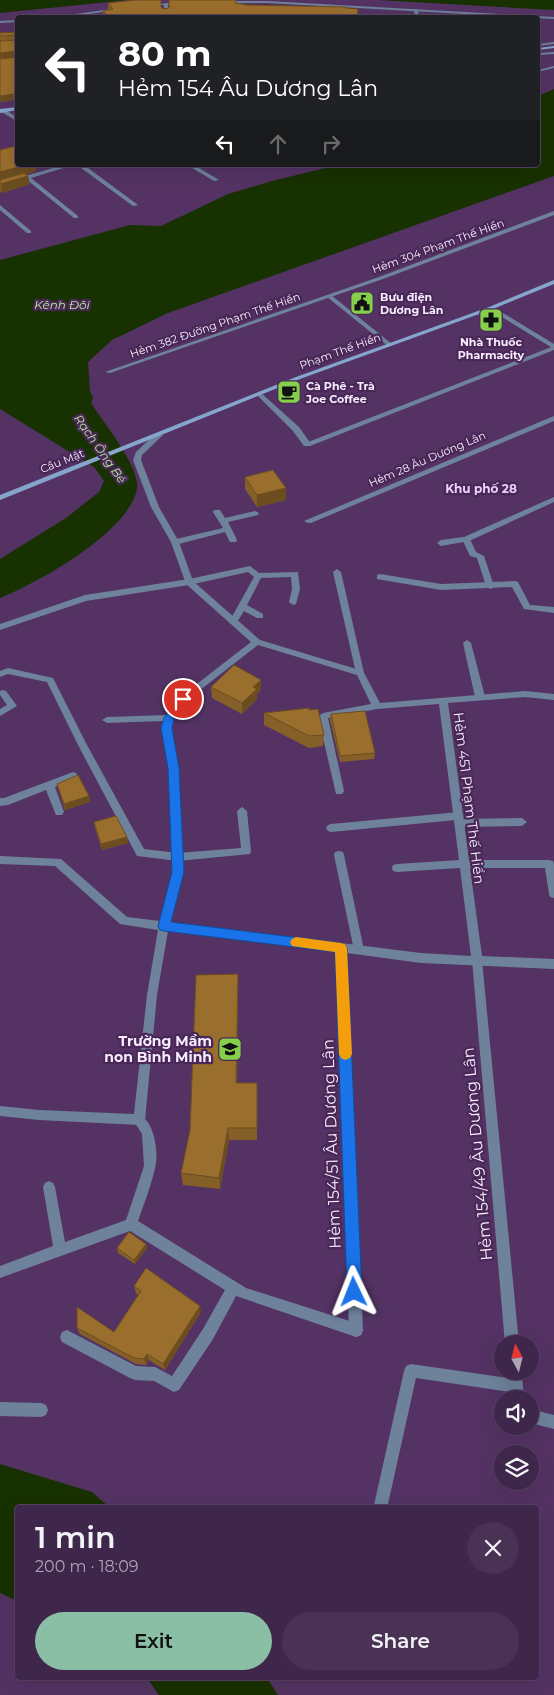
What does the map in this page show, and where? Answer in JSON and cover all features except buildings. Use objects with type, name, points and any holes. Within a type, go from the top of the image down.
[{"type":"main road","points":[[540,47],[554,47]]},
{"type":"main road","points":[[1,110],[15,108]]},
{"type":"main road","name":"Phạm Thế Hiển","points":[[135,443],[390,344],[491,308],[554,282]]},
{"type":"main road","name":"Cầu Mật","points":[[0,498],[135,443]]},
{"type":"street","points":[[213,2],[267,2],[416,10],[454,15]]},
{"type":"street","points":[[143,6],[185,3]]},
{"type":"street","points":[[166,4],[166,15]]},
{"type":"street","points":[[71,15],[126,8]]},
{"type":"street","points":[[416,10],[416,15]]},
{"type":"street","points":[[540,18],[554,18]]},
{"type":"street","points":[[0,22],[15,21]]},
{"type":"street","points":[[540,46],[554,43]]},
{"type":"street","points":[[540,54],[554,53]]},
{"type":"street","points":[[540,70],[554,67]]},
{"type":"street","points":[[1,110],[15,119]]},
{"type":"street","points":[[0,185],[63,167]]},
{"type":"street","points":[[83,167],[135,205]]},
{"type":"street","points":[[193,167],[216,180]]},
{"type":"street","points":[[26,177],[76,217]]},
{"type":"street","points":[[0,208],[29,232]]},
{"type":"street","name":"Hẻm 304 Phạm Thế Hiển","points":[[329,296],[554,213]]},
{"type":"street","points":[[329,296],[390,344]]},
{"type":"street","name":"Hẻm 382 Đường Phạm Thế Hiển","points":[[108,372],[329,296]]},
{"type":"street","points":[[491,308],[554,347]]},
{"type":"street","points":[[259,394],[296,428],[308,444],[554,347]]},
{"type":"street","name":"Hẻm 28 Âu Dương Lân","points":[[308,521],[554,418]]},
{"type":"street","points":[[159,435],[139,454],[137,460],[155,507],[175,542],[189,582],[257,642],[360,673]]},
{"type":"street","points":[[441,543],[466,539],[554,499]]},
{"type":"street","points":[[218,512],[233,540]]},
{"type":"street","points":[[223,521],[255,513]]},
{"type":"street","points":[[175,542],[228,529]]},
{"type":"street","points":[[466,539],[473,554],[480,556],[490,586]]},
{"type":"street","points":[[0,627],[85,598],[189,582],[250,569],[257,576],[294,574],[296,588],[293,602]]},
{"type":"street","points":[[337,572],[360,673],[377,706]]},
{"type":"street","points":[[233,622],[257,576]]},
{"type":"street","points":[[380,577],[441,587],[515,584],[527,607],[554,610]]},
{"type":"street","points":[[242,606],[260,616]]},
{"type":"street","points":[[0,1272],[131,1224],[150,1166],[148,1132],[139,1120],[152,995],[164,926],[178,872],[174,768],[166,728],[169,718],[183,699],[257,642]]},
{"type":"street","points":[[468,643],[480,697]]},
{"type":"street","points":[[0,674],[8,671],[50,680],[70,724],[97,769],[142,853],[178,857],[246,851],[242,811]]},
{"type":"street","points":[[0,713],[12,706],[3,693]]},
{"type":"street","points":[[443,700],[526,694],[554,697]]},
{"type":"street","name":"Hẻm 451 Phạm Thế Hiển","points":[[339,791],[323,716],[377,706],[443,700],[477,960]]},
{"type":"street","points":[[107,720],[169,718]]},
{"type":"street","points":[[0,802],[5,802],[73,776]]},
{"type":"street","points":[[48,785],[59,812]]},
{"type":"street","points":[[331,828],[459,819],[522,822]]},
{"type":"street","points":[[338,855],[359,950]]},
{"type":"street","points":[[0,860],[57,862],[124,921],[422,958],[554,964]]},
{"type":"street","points":[[397,868],[464,864],[549,864],[553,887]]},
{"type":"street","name":"Hẻm 154/51 Âu Dương Lân","points":[[131,1224],[243,1293],[356,1330],[341,948]]},
{"type":"street","name":"Hẻm 154/49 Âu Dương Lân","points":[[477,960],[511,1335]]},
{"type":"street","points":[[0,1110],[39,1115],[139,1120]]},
{"type":"street","points":[[49,1187],[60,1250]]},
{"type":"street","points":[[67,1338],[135,1373],[155,1374],[174,1385],[208,1334],[234,1287]]},
{"type":"street","points":[[381,1505],[411,1371],[503,1390]]},
{"type":"street","points":[[0,1409],[41,1410]]},
{"type":"street","points":[[539,1418],[554,1422]]},
{"type":"water","points":[[0,0],[128,0],[0,13]]},
{"type":"water","points":[[378,0],[554,0],[554,10]]},
{"type":"water","name":"Kênh Đôi","points":[[554,89],[554,176],[168,313],[112,340],[88,362],[90,391],[93,398],[91,403],[112,433],[133,469],[137,480],[137,489],[130,505],[118,522],[80,554],[36,581],[0,598],[0,559],[66,518],[99,492],[104,481],[94,467],[0,409],[0,260],[130,225],[161,226],[228,194],[330,167],[540,167],[540,95]]},
{"type":"water","points":[[0,1464],[92,1492],[107,1505],[15,1505],[15,1600],[0,1593]]},
{"type":"water","points":[[148,1680],[268,1680],[278,1695],[159,1695]]},
{"type":"slow traffic","points":[[296,942],[341,948],[345,1054]]},
{"type":"place","name":"Bưu điện Dương Lân","points":[[362,303]]},
{"type":"place","name":"Nhà Thuốc Pharmacity","points":[[491,320]]},
{"type":"place","name":"Cà Phê - Trà Joe Coffee","points":[[289,392]]},
{"type":"place","name":"Trường Mầm non Bình Minh","points":[[230,1049]]},
{"type":"district","name":"Khu phố 28","points":[[481,489]]},
{"type":"route","points":[[183,699],[169,718],[166,728],[174,768],[178,872],[164,926],[341,948],[354,1292]]},
{"type":"water label","name":"Rạch Ông Bé","points":[[100,449]]}]
